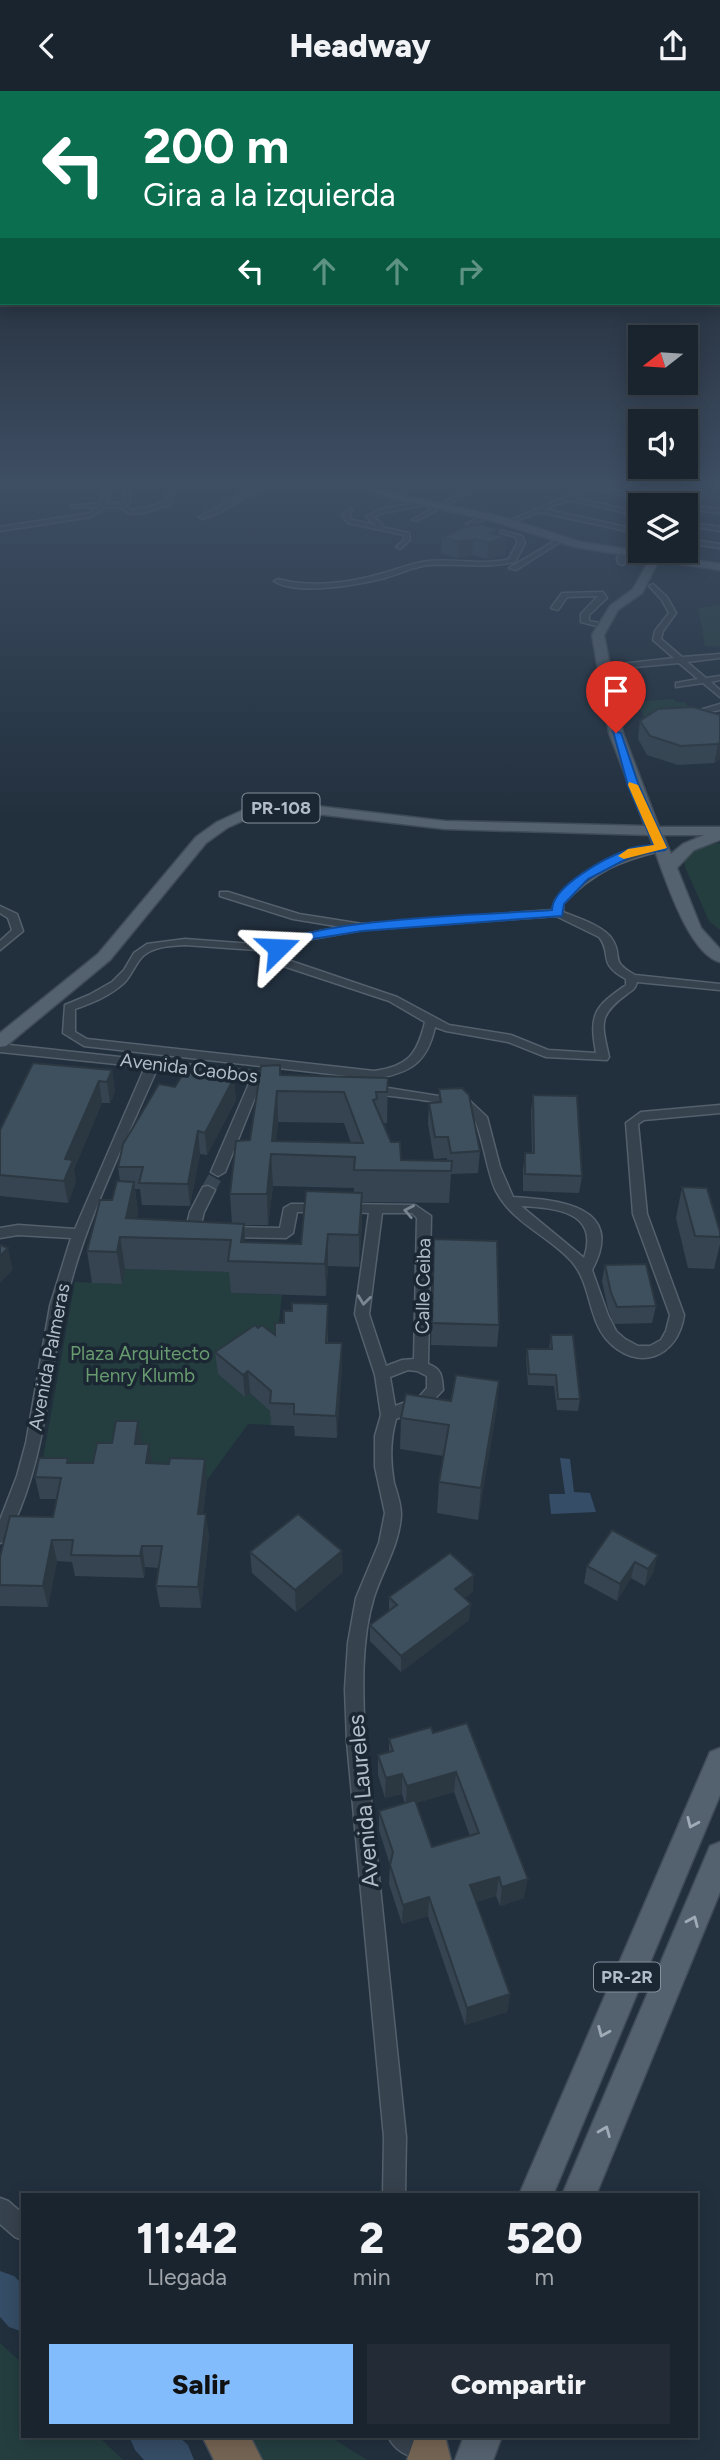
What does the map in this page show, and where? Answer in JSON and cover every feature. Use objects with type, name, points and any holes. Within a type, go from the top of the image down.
[{"type":"highway","points":[[225,2438],[240,2460]]},
{"type":"main road","points":[[642,598],[613,613],[601,626],[598,643],[616,733],[639,798],[685,904],[688,920],[709,949],[720,957]]},
{"type":"main road","points":[[639,798],[667,819],[712,831]]},
{"type":"main road","name":"PR-108","points":[[0,1042],[104,957],[201,840],[218,827],[242,816],[282,808],[403,822],[712,831]]},
{"type":"main road","points":[[670,867],[679,851],[692,843],[720,837]]},
{"type":"main road","points":[[685,904],[720,942]]},
{"type":"main road","name":"PR-2R","points":[[537,2193],[719,1763]]},
{"type":"main road","name":"PR-2R","points":[[580,2193],[720,1856]]},
{"type":"main road","points":[[474,2460],[482,2438]]},
{"type":"street","points":[[555,608],[562,598]]},
{"type":"street","points":[[601,626],[586,622],[585,614],[603,598]]},
{"type":"street","points":[[663,598],[671,605],[673,613],[657,634],[657,640],[720,694]]},
{"type":"street","points":[[603,669],[720,656]]},
{"type":"street","points":[[679,685],[720,678]]},
{"type":"street","points":[[704,710],[720,707]]},
{"type":"street","points":[[558,913],[558,903],[584,877],[632,852],[661,848]]},
{"type":"street","points":[[224,894],[296,917],[362,927]]},
{"type":"street","points":[[0,909],[13,916],[18,931],[0,947]]},
{"type":"street","points":[[632,978],[631,986],[601,1007],[596,1020],[603,1057],[546,1052],[511,1039],[446,1028],[393,999],[272,959],[270,955],[304,937],[362,927],[558,913],[603,935],[609,942],[611,961],[619,971],[632,978],[720,986]]},
{"type":"street","points":[[278,949],[174,942],[152,946],[139,954],[128,972],[95,999],[69,1007],[69,1033],[84,1042],[374,1075],[397,1072],[415,1062],[428,1041],[431,1021]]},
{"type":"street","name":"Avenida Caobos","points":[[0,1048],[355,1087],[466,1104],[481,1117],[501,1187],[509,1201],[515,1209],[576,1258],[585,1270],[603,1326],[619,1345],[638,1352],[653,1351],[665,1345],[675,1332],[677,1315],[640,1214],[632,1123],[641,1116],[720,1109]]},
{"type":"street","name":"Avenida Palmeras","points":[[0,1536],[10,1519],[29,1462],[51,1333],[65,1275],[153,1063]]},
{"type":"street","points":[[218,1172],[258,1076]]},
{"type":"street","name":"Calle Ceiba","points":[[208,1190],[197,1212],[192,1232],[286,1233],[292,1208],[415,1209],[425,1216],[421,1365]]},
{"type":"street","points":[[509,1201],[569,1207],[583,1215],[595,1239],[594,1255],[585,1270]]},
{"type":"street","points":[[376,1208],[362,1314],[382,1375],[400,1364],[421,1365],[434,1373],[435,1390],[424,1401],[389,1415]]},
{"type":"street","points":[[0,1233],[18,1230],[81,1234]]},
{"type":"street","name":"Avenida Laureles","points":[[382,1375],[389,1415],[383,1436],[383,1467],[393,1513],[387,1543],[365,1598],[357,1643],[354,1689],[358,1756],[395,2137],[394,2193]]},
{"type":"street","points":[[0,2209],[21,2227]]},
{"type":"green space","points":[[720,605],[720,647],[705,646],[698,608]]},
{"type":"green space","points":[[674,699],[676,702],[685,702],[697,721],[648,723],[637,704],[644,701]]},
{"type":"green space","points":[[720,843],[720,930],[709,921],[685,867],[684,858],[704,845]]},
{"type":"green space","name":"Plaza Arquitecto Henry Klumb","points":[[125,1269],[234,1272],[231,1293],[282,1295],[276,1345],[245,1397],[250,1393],[273,1413],[271,1425],[248,1424],[207,1480],[116,1465],[39,1480],[75,1282],[122,1284]]},
{"type":"green space","points":[[0,2343],[21,2362],[21,2438],[100,2438],[123,2460],[0,2460]]},
{"type":"green space","points":[[238,2438],[332,2438],[367,2460],[253,2460]]},
{"type":"water","points":[[560,1458],[570,1459],[574,1492],[590,1493],[596,1512],[551,1514],[549,1494],[565,1494]]},
{"type":"building","points":[[693,707],[720,715],[718,744],[681,746],[650,736],[640,721],[658,709]]},
{"type":"building","points":[[33,1063],[112,1070],[107,1082],[99,1081],[65,1159],[73,1160],[64,1181],[0,1175],[0,1130]]},
{"type":"building","points":[[280,1065],[280,1075],[388,1078],[387,1092],[376,1092],[377,1099],[373,1100],[391,1142],[400,1142],[401,1160],[452,1161],[451,1171],[354,1170],[355,1157],[271,1154],[267,1194],[230,1194],[236,1141],[250,1140],[261,1066]],"holes":[[[277,1091],[344,1092],[363,1143],[272,1141]]]},
{"type":"building","points":[[184,1072],[234,1078],[205,1133],[198,1131],[188,1184],[139,1183],[143,1167],[118,1167],[123,1144],[159,1084],[175,1087]]},
{"type":"building","points":[[462,1088],[469,1095],[480,1151],[451,1153],[448,1137],[435,1137],[429,1103],[441,1102],[439,1089]]},
{"type":"building","points":[[533,1095],[577,1096],[582,1176],[525,1174],[525,1153],[534,1153]]},
{"type":"building","points":[[117,1181],[134,1182],[126,1218],[244,1224],[241,1242],[301,1244],[306,1191],[362,1193],[359,1235],[328,1234],[325,1264],[228,1261],[231,1240],[120,1237],[117,1252],[87,1251],[100,1200],[112,1200]]},
{"type":"building","points":[[682,1187],[707,1188],[720,1237],[695,1236]]},
{"type":"building","points":[[434,1239],[497,1241],[499,1325],[432,1323]]},
{"type":"building","points":[[0,1245],[8,1248],[0,1256]]},
{"type":"building","points":[[646,1264],[656,1306],[617,1307],[605,1265]]},
{"type":"building","points":[[292,1303],[328,1304],[326,1343],[342,1343],[336,1416],[294,1414],[294,1404],[270,1403],[271,1391],[248,1371],[243,1375],[215,1352],[255,1325],[258,1328],[262,1325],[275,1335],[275,1323],[284,1323],[284,1311],[292,1311]]},
{"type":"building","points":[[551,1335],[573,1335],[580,1399],[558,1399],[556,1375],[529,1374],[527,1349],[552,1349]]},
{"type":"building","points":[[456,1375],[499,1381],[481,1488],[439,1482],[449,1425],[401,1418],[406,1394],[451,1401]]},
{"type":"building","points":[[116,1421],[138,1421],[135,1444],[149,1444],[146,1463],[169,1464],[170,1458],[205,1459],[198,1514],[206,1514],[198,1587],[156,1586],[162,1546],[142,1546],[140,1556],[71,1555],[73,1540],[52,1540],[43,1586],[0,1585],[0,1557],[10,1516],[53,1517],[61,1478],[35,1477],[39,1458],[68,1458],[67,1463],[93,1463],[97,1443],[112,1443]]},
{"type":"building","points":[[298,1514],[342,1551],[295,1590],[250,1552]]},
{"type":"building","points":[[612,1530],[658,1555],[648,1569],[635,1562],[620,1584],[587,1566]]},
{"type":"building","points":[[450,1553],[474,1575],[455,1589],[471,1604],[401,1656],[370,1625],[397,1605],[389,1597]]},
{"type":"building","points":[[467,1723],[528,1879],[502,1887],[499,1877],[470,1885],[510,1994],[467,2008],[429,1897],[403,1905],[390,1865],[393,1852],[379,1811],[415,1800],[432,1847],[479,1833],[456,1772],[407,1786],[402,1774],[386,1778],[378,1755],[393,1751],[389,1739],[431,1727],[433,1733]]},
{"type":"waterway","points":[[0,2290],[21,2311]]},
{"type":"waterway","points":[[151,2438],[173,2460]]},
{"type":"tunnel","points":[[208,1190],[218,1172]]},
{"type":"slow traffic","points":[[624,856],[632,852],[661,848],[633,785]]},
{"type":"route","points":[[278,948],[304,937],[362,927],[533,917],[558,913],[558,903],[584,877],[632,852],[661,848],[634,786],[616,733]]}]
